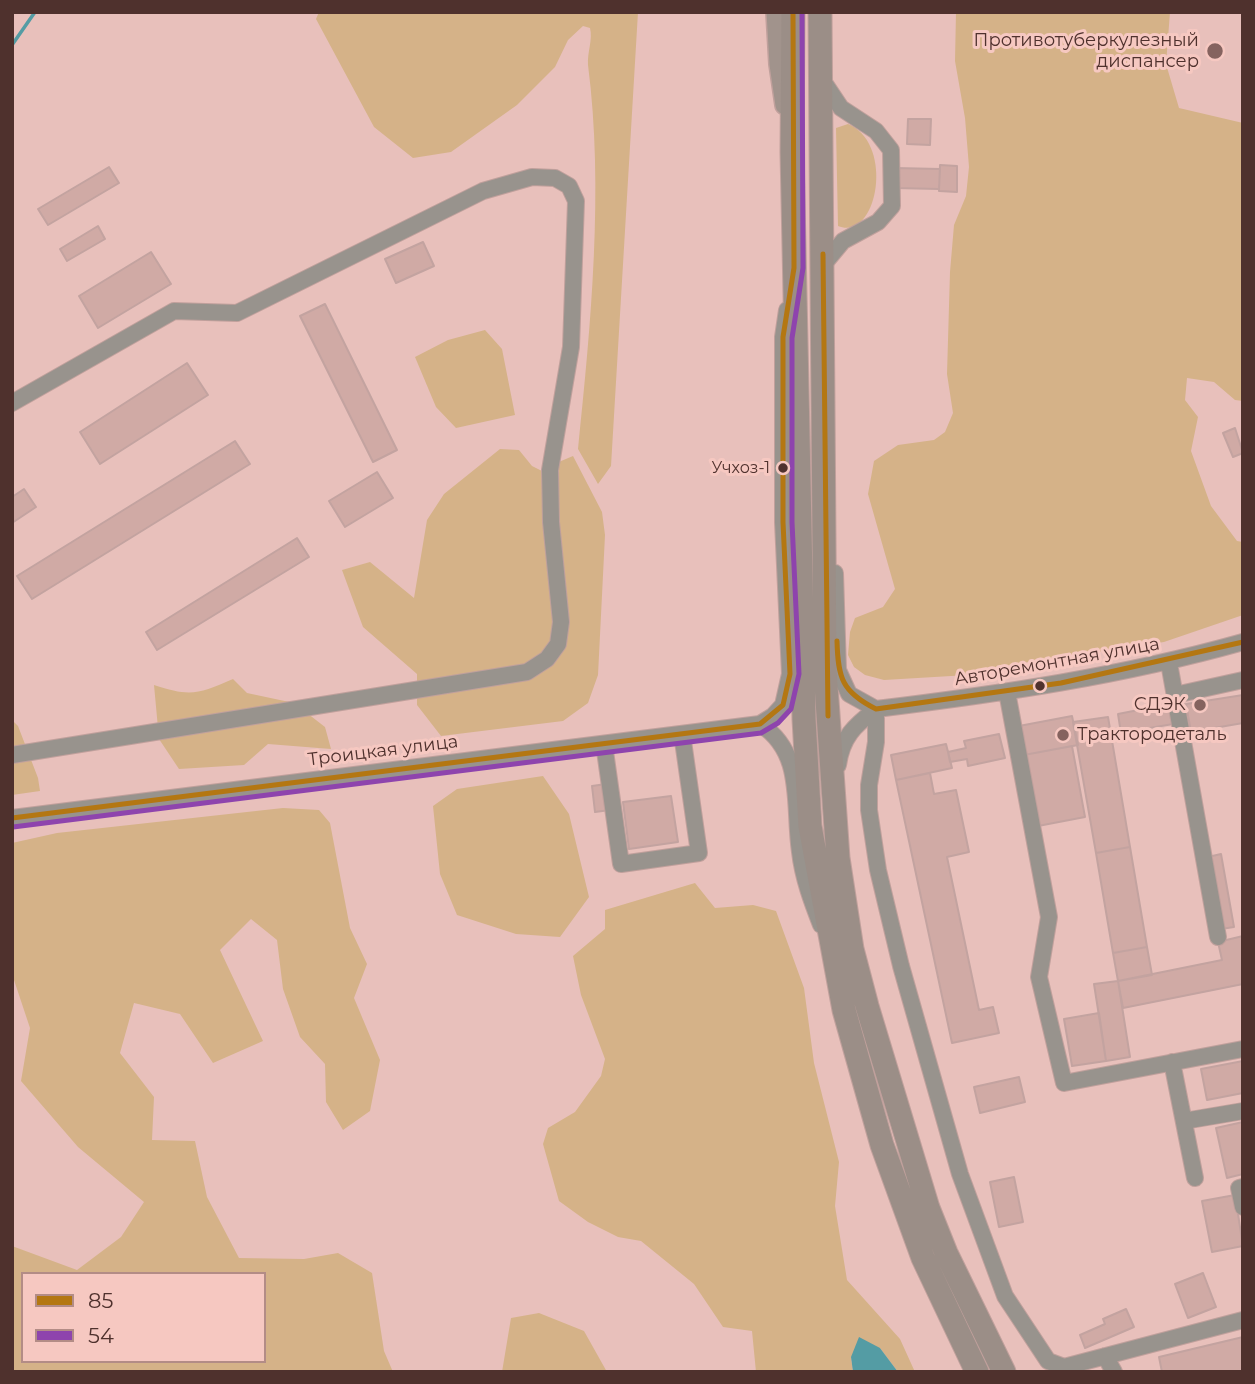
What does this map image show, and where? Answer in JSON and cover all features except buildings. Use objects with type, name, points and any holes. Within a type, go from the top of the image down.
[{"type":"highway","points":[[793,12],[794,268],[806,770],[810,826],[831,952],[862,1074],[903,1207],[933,1282],[977,1372]]},
{"type":"highway","points":[[821,12],[825,671],[830,768],[844,904],[880,1054],[925,1197],[946,1253],[1004,1372]]},
{"type":"main road","points":[[776,12],[779,64],[792,152]]},
{"type":"street","points":[[821,78],[841,108],[876,131],[891,150],[892,206],[878,222],[843,241],[823,265]]},
{"type":"street","points":[[12,403],[174,311],[237,313],[483,191],[532,177],[555,178],[569,186],[576,201],[571,347],[550,470],[561,622],[558,644],[547,659],[527,672],[12,755]]},
{"type":"street","points":[[794,268],[783,337],[783,522],[789,688],[783,705],[773,716],[760,724],[776,735],[791,760],[800,854],[810,896],[831,952]]},
{"type":"street","points":[[824,481],[835,543],[838,670],[849,694],[876,709]]},
{"type":"street","name":"Авторемонтная улица","points":[[876,709],[1007,692],[1169,663],[1243,642]]},
{"type":"street","points":[[1169,663],[1218,937]]},
{"type":"street","points":[[1175,695],[1243,680]]},
{"type":"street","points":[[1007,692],[1049,917],[1039,977],[1064,1083],[1243,1049]]},
{"type":"street","points":[[844,904],[845,859],[837,767],[841,745],[849,732],[876,709]]},
{"type":"street","points":[[876,709],[869,810],[878,870],[901,966],[960,1174],[1005,1296],[1048,1361],[1064,1367],[1243,1320]]},
{"type":"street","name":"Троицкая улица","points":[[12,818],[760,724]]},
{"type":"street","points":[[604,744],[621,864],[699,853],[682,734]]},
{"type":"street","points":[[1172,1062],[1195,1178]]},
{"type":"street","points":[[1184,1122],[1243,1111]]},
{"type":"street","points":[[1243,1187],[1239,1188],[1243,1207]]},
{"type":"street","points":[[1105,1356],[1114,1372]]},
{"type":"shaded area","points":[[319,12],[638,12],[611,466],[598,484],[578,449],[594,257],[595,159],[588,65],[590,28],[583,26],[568,40],[555,67],[517,105],[451,152],[413,158],[374,127],[316,19]]},
{"type":"shaded area","points":[[956,12],[1170,12],[1166,64],[1179,108],[1243,123],[1243,401],[1235,400],[1214,382],[1187,378],[1185,400],[1198,417],[1191,451],[1211,506],[1237,541],[1243,542],[1243,615],[1164,642],[1016,664],[985,674],[884,680],[865,675],[854,667],[848,655],[850,632],[855,618],[883,607],[895,589],[868,494],[874,461],[898,445],[934,440],[945,432],[953,413],[947,374],[950,272],[954,225],[966,196],[969,167],[965,118],[955,61]]},
{"type":"shaded area","points":[[848,124],[863,134],[872,150],[876,169],[876,188],[871,206],[863,219],[852,227],[838,226],[836,128]]},
{"type":"shaded area","points":[[485,330],[502,349],[515,415],[456,428],[436,407],[415,357],[448,340]]},
{"type":"shaded area","points":[[500,449],[519,450],[532,466],[546,473],[554,464],[573,456],[602,512],[605,535],[598,675],[588,703],[563,721],[441,736],[417,705],[417,674],[363,627],[342,570],[370,562],[414,598],[427,520],[444,494]]},
{"type":"shaded area","points":[[233,679],[247,693],[294,703],[325,727],[331,749],[268,744],[244,765],[179,769],[159,739],[154,685],[194,692]]},
{"type":"shaded area","points":[[12,720],[18,726],[38,778],[40,791],[12,795]]},
{"type":"shaded area","points":[[543,776],[569,814],[589,897],[560,937],[516,934],[457,915],[440,874],[433,806],[457,789]]},
{"type":"shaded area","points":[[283,808],[319,810],[330,823],[350,928],[367,964],[354,998],[380,1060],[370,1111],[343,1130],[326,1102],[325,1064],[300,1037],[283,989],[277,940],[251,919],[220,950],[263,1041],[213,1063],[180,1014],[134,1003],[120,1053],[154,1097],[152,1140],[195,1141],[207,1197],[239,1258],[304,1259],[338,1253],[372,1273],[384,1351],[393,1372],[12,1372],[12,1246],[77,1270],[121,1237],[144,1202],[78,1147],[21,1081],[30,1028],[12,974],[12,843],[57,833]]},
{"type":"shaded area","points":[[695,883],[715,908],[753,905],[776,911],[804,988],[814,1063],[839,1162],[835,1206],[847,1280],[900,1339],[915,1372],[898,1372],[880,1348],[851,1357],[853,1372],[756,1372],[752,1331],[723,1327],[694,1284],[641,1241],[618,1237],[588,1222],[559,1201],[543,1144],[548,1128],[575,1112],[601,1076],[605,1059],[581,995],[573,956],[605,929],[605,910]]},
{"type":"shaded area","points":[[539,1313],[584,1331],[607,1372],[502,1372],[511,1318]]},
{"type":"water","points":[[859,1337],[880,1348],[898,1372],[853,1372],[851,1357]]},
{"type":"waterway","points":[[12,45],[35,12]]},
{"type":"transit line","name":"85","points":[[12,818],[760,724],[783,705],[790,674],[783,522],[783,337],[794,268],[793,12]]},
{"type":"transit line","name":"54","points":[[13,827],[761,733],[778,723],[791,709],[799,674],[792,522],[792,338],[803,268],[802,12]]},
{"type":"transit line","name":"85","points":[[823,254],[828,716]]},
{"type":"transit line","name":"85","points":[[837,641],[844,682],[856,696],[876,709],[1061,683],[1243,642]]},
{"type":"place","name":"Противотуберкулезный диспансер","points":[[1215,51]]},
{"type":"place","name":"Учхоз-1","points":[[783,468]]},
{"type":"place","name":"СДЭК","points":[[1200,705]]},
{"type":"place","name":"Трактородеталь","points":[[1063,735]]}]
